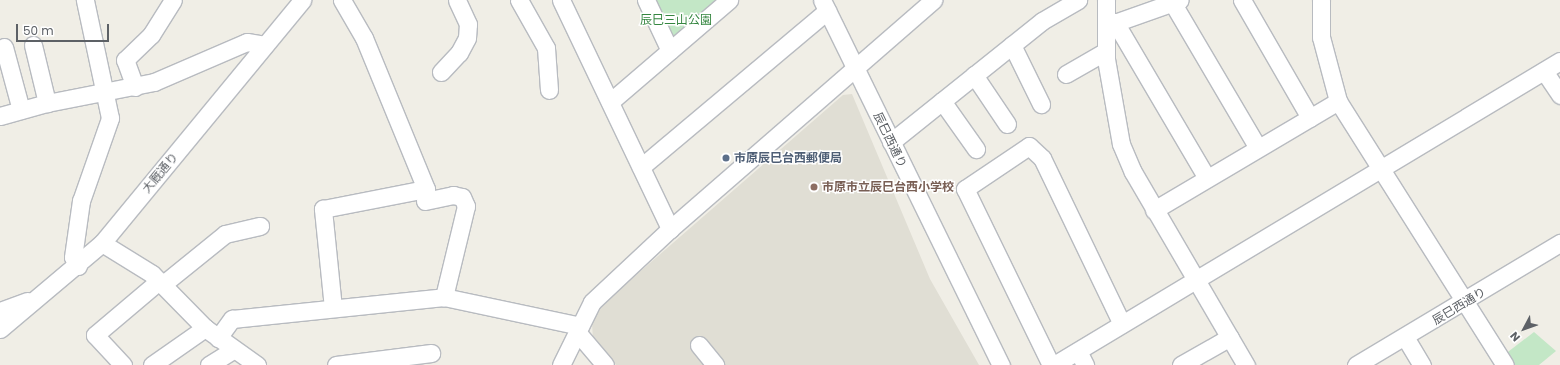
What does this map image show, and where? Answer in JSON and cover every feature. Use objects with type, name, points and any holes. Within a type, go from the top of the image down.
[{"type":"street","points":[[78,266],[73,257],[81,201],[110,118],[106,91],[85,0]]},
{"type":"street","points":[[135,87],[125,60],[151,35],[173,0]]},
{"type":"street","name":"大厩通り","points":[[0,329],[78,266],[102,244],[302,0]]},
{"type":"street","points":[[333,308],[323,209],[426,190],[364,38],[342,0]]},
{"type":"street","points":[[441,72],[459,53],[467,38],[468,24],[457,0]]},
{"type":"street","points":[[519,0],[546,48],[549,90]]},
{"type":"street","points":[[561,0],[670,229]]},
{"type":"street","points":[[646,0],[670,51]]},
{"type":"street","points":[[610,102],[729,0]]},
{"type":"street","points":[[561,365],[592,302],[670,229],[855,69],[914,7],[933,0]]},
{"type":"street","points":[[891,142],[1042,21],[1078,0]]},
{"type":"street","points":[[1106,0],[1110,24],[1106,51],[1109,90],[1121,144],[1154,210],[1246,365]]},
{"type":"street","points":[[1242,0],[1310,118]]},
{"type":"street","points":[[1321,0],[1321,37],[1338,101],[1379,170],[1505,365]]},
{"type":"street","points":[[1110,24],[1176,1],[1258,148]]},
{"type":"street","points":[[641,167],[825,6]]},
{"type":"street","name":"辰巳西通り","points":[[825,6],[1001,365]]},
{"type":"street","points":[[1110,24],[1207,178]]},
{"type":"street","points":[[0,116],[47,103],[106,91],[135,87],[154,82],[247,42],[265,45]]},
{"type":"street","points":[[34,45],[47,103]]},
{"type":"street","points":[[1012,45],[1041,104]]},
{"type":"street","points":[[4,47],[21,110]]},
{"type":"street","points":[[1066,74],[1106,51]]},
{"type":"street","points":[[1054,365],[1081,358],[1122,324],[1560,61]]},
{"type":"street","points":[[1544,71],[1560,95]]},
{"type":"street","points":[[974,75],[1006,124]]},
{"type":"street","points":[[942,101],[976,149]]},
{"type":"street","points":[[1154,210],[1338,101]]},
{"type":"street","points":[[1051,365],[965,189],[1029,146],[1042,158],[1122,324]]},
{"type":"street","points":[[425,201],[453,195],[462,197],[466,206],[444,297]]},
{"type":"street","points":[[123,365],[95,335],[225,234],[260,226]]},
{"type":"street","points":[[102,244],[160,283],[211,333],[233,350],[257,365]]},
{"type":"street","name":"辰巳西通り","points":[[1356,365],[1465,303],[1560,244]]},
{"type":"street","points":[[0,311],[41,296]]},
{"type":"street","points":[[152,365],[211,333],[232,319],[444,297],[579,329],[605,365]]},
{"type":"street","points":[[1181,365],[1230,337]]},
{"type":"street","points":[[1405,337],[1422,365]]},
{"type":"street","points":[[699,345],[709,363]]},
{"type":"street","points":[[209,365],[233,350]]},
{"type":"street","points":[[336,365],[431,353]]},
{"type":"shaded area","name":"市原市立辰巳台西小学校","points":[[852,94],[930,279],[979,365],[616,365],[593,340],[592,323],[604,303],[843,95]]},
{"type":"green space","name":"辰巳三山公園","points":[[646,0],[729,0],[670,51]]},
{"type":"green space","points":[[1534,332],[1556,351],[1539,365],[1505,365],[1500,358]]},
{"type":"place","name":"市原辰巳台西郵便局","points":[[726,158]]},
{"type":"place","name":"市原市立辰巳台西小学校","points":[[814,187]]}]
